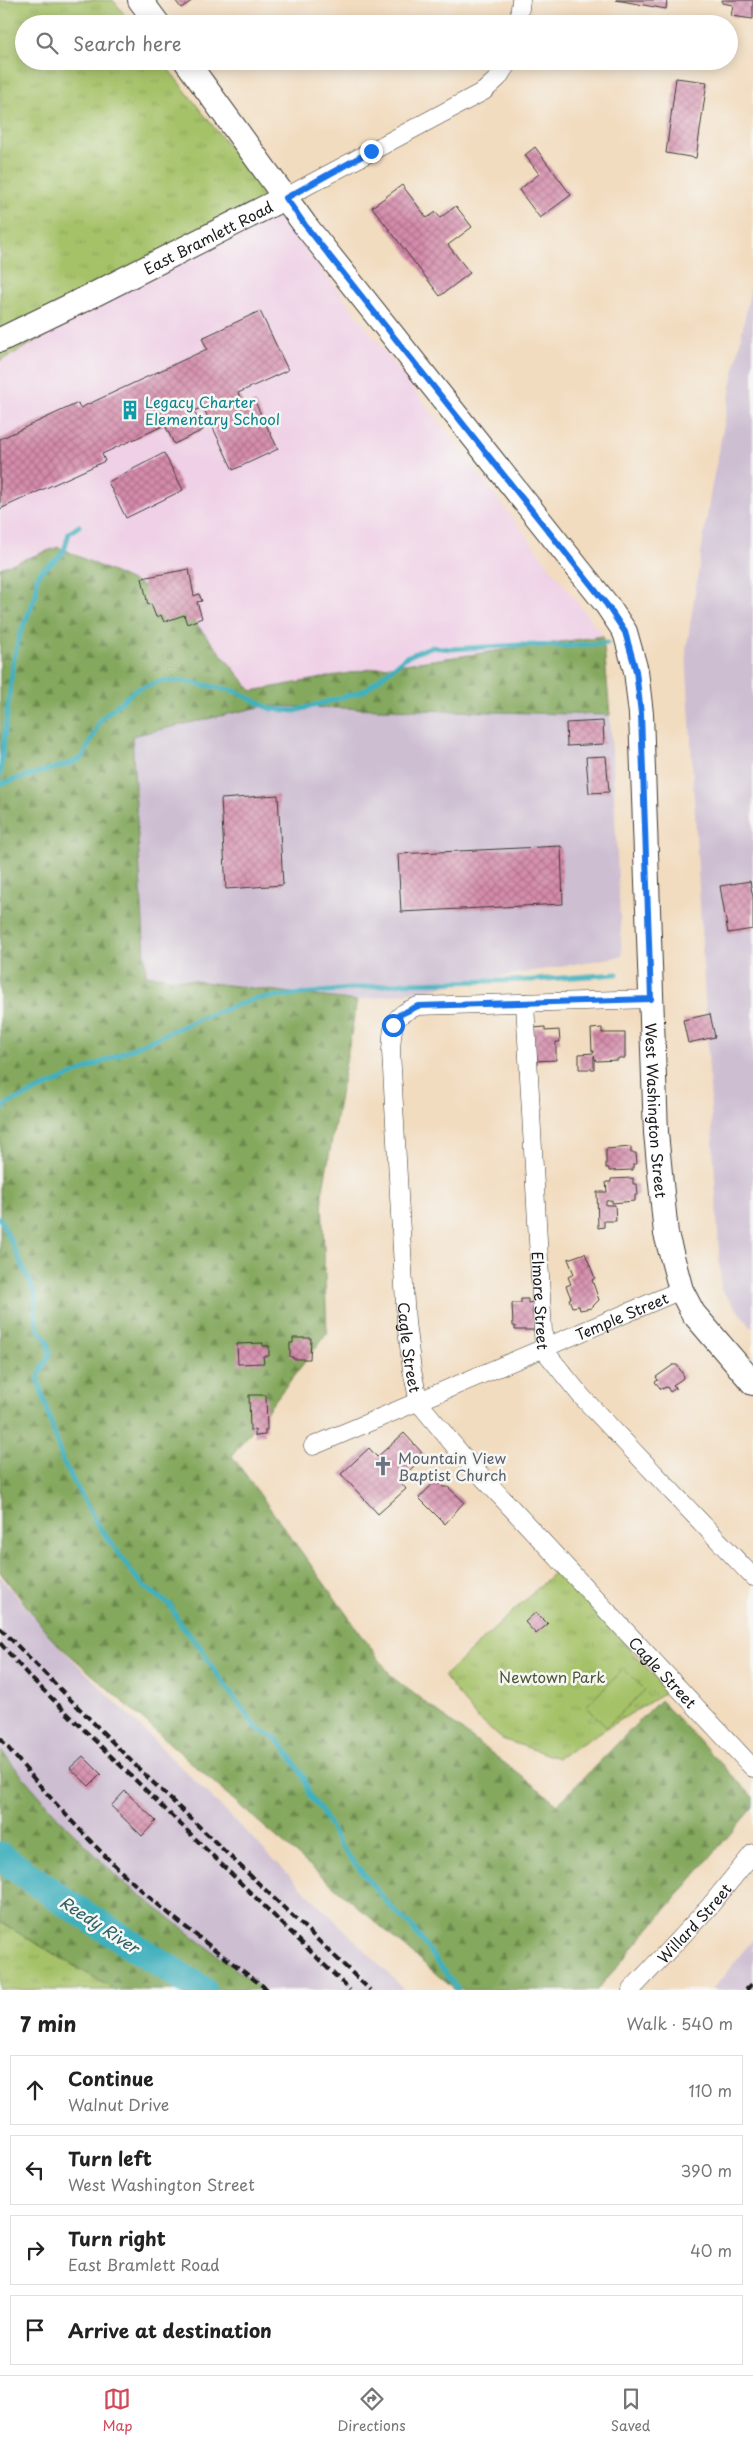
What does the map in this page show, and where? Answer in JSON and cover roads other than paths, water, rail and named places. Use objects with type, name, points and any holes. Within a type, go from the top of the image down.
[{"type":"street","points":[[140,0],[151,15]]},
{"type":"street","points":[[519,15],[521,0]]},
{"type":"street","name":"West Washington Street","points":[[193,70],[305,225],[607,605],[625,632],[636,671],[641,714],[660,1194],[666,1234],[681,1290],[694,1313],[712,1337],[753,1383]]},
{"type":"street","name":"East Bramlett Road","points":[[0,340],[286,198],[484,91],[498,78],[503,70]]},
{"type":"street","points":[[524,1003],[651,999]]},
{"type":"street","name":"Cagle Street","points":[[524,1003],[418,1006],[399,1015],[393,1025],[391,1051],[406,1322],[419,1403],[462,1454],[753,1768]]},
{"type":"street","name":"Elmore Street","points":[[524,1003],[544,1350],[582,1397],[753,1577]]},
{"type":"street","name":"Temple Street","points":[[313,1446],[419,1403],[681,1290]]},
{"type":"street","name":"Willard Street","points":[[631,1990],[709,1907],[753,1853]]},
{"type":"waterway","points":[[0,775],[13,662],[20,634],[36,595],[37,577],[42,570],[64,551],[69,533],[79,526]]},
{"type":"waterway","points":[[0,784],[72,763],[83,757],[101,719],[135,690],[161,681],[183,681],[235,691],[271,709],[295,711],[364,691],[406,657],[430,647],[452,649],[607,643]]},
{"type":"waterway","points":[[0,1112],[7,1104],[199,1019],[254,999],[405,983],[533,980],[617,974]]},
{"type":"waterway","points":[[0,1218],[35,1293],[36,1321],[40,1332],[47,1340],[50,1355],[41,1370],[38,1380],[63,1462],[96,1522],[135,1576],[144,1586],[170,1605],[181,1625],[201,1648],[214,1670],[254,1725],[277,1739],[289,1754],[304,1778],[309,1795],[321,1810],[339,1844],[390,1906],[412,1927],[458,1990]]},
{"type":"waterway","name":"Reedy River","points":[[0,1856],[65,1902],[202,1990]]},
{"type":"railway","points":[[0,1628],[140,1770],[370,1990]]},
{"type":"railway","points":[[0,1643],[28,1675],[350,1990]]},
{"type":"railway","points":[[0,1738],[62,1810],[128,1878],[179,1922],[268,1990]]},
{"type":"railway","points":[[746,1990],[753,1983]]},
{"type":"place","name":"Legacy Charter Elementary School","points":[[130,410]]},
{"type":"place","name":"Mountain View Baptist Church","points":[[383,1466]]},
{"type":"park label","name":"Newtown Park","points":[[552,1676]]}]
